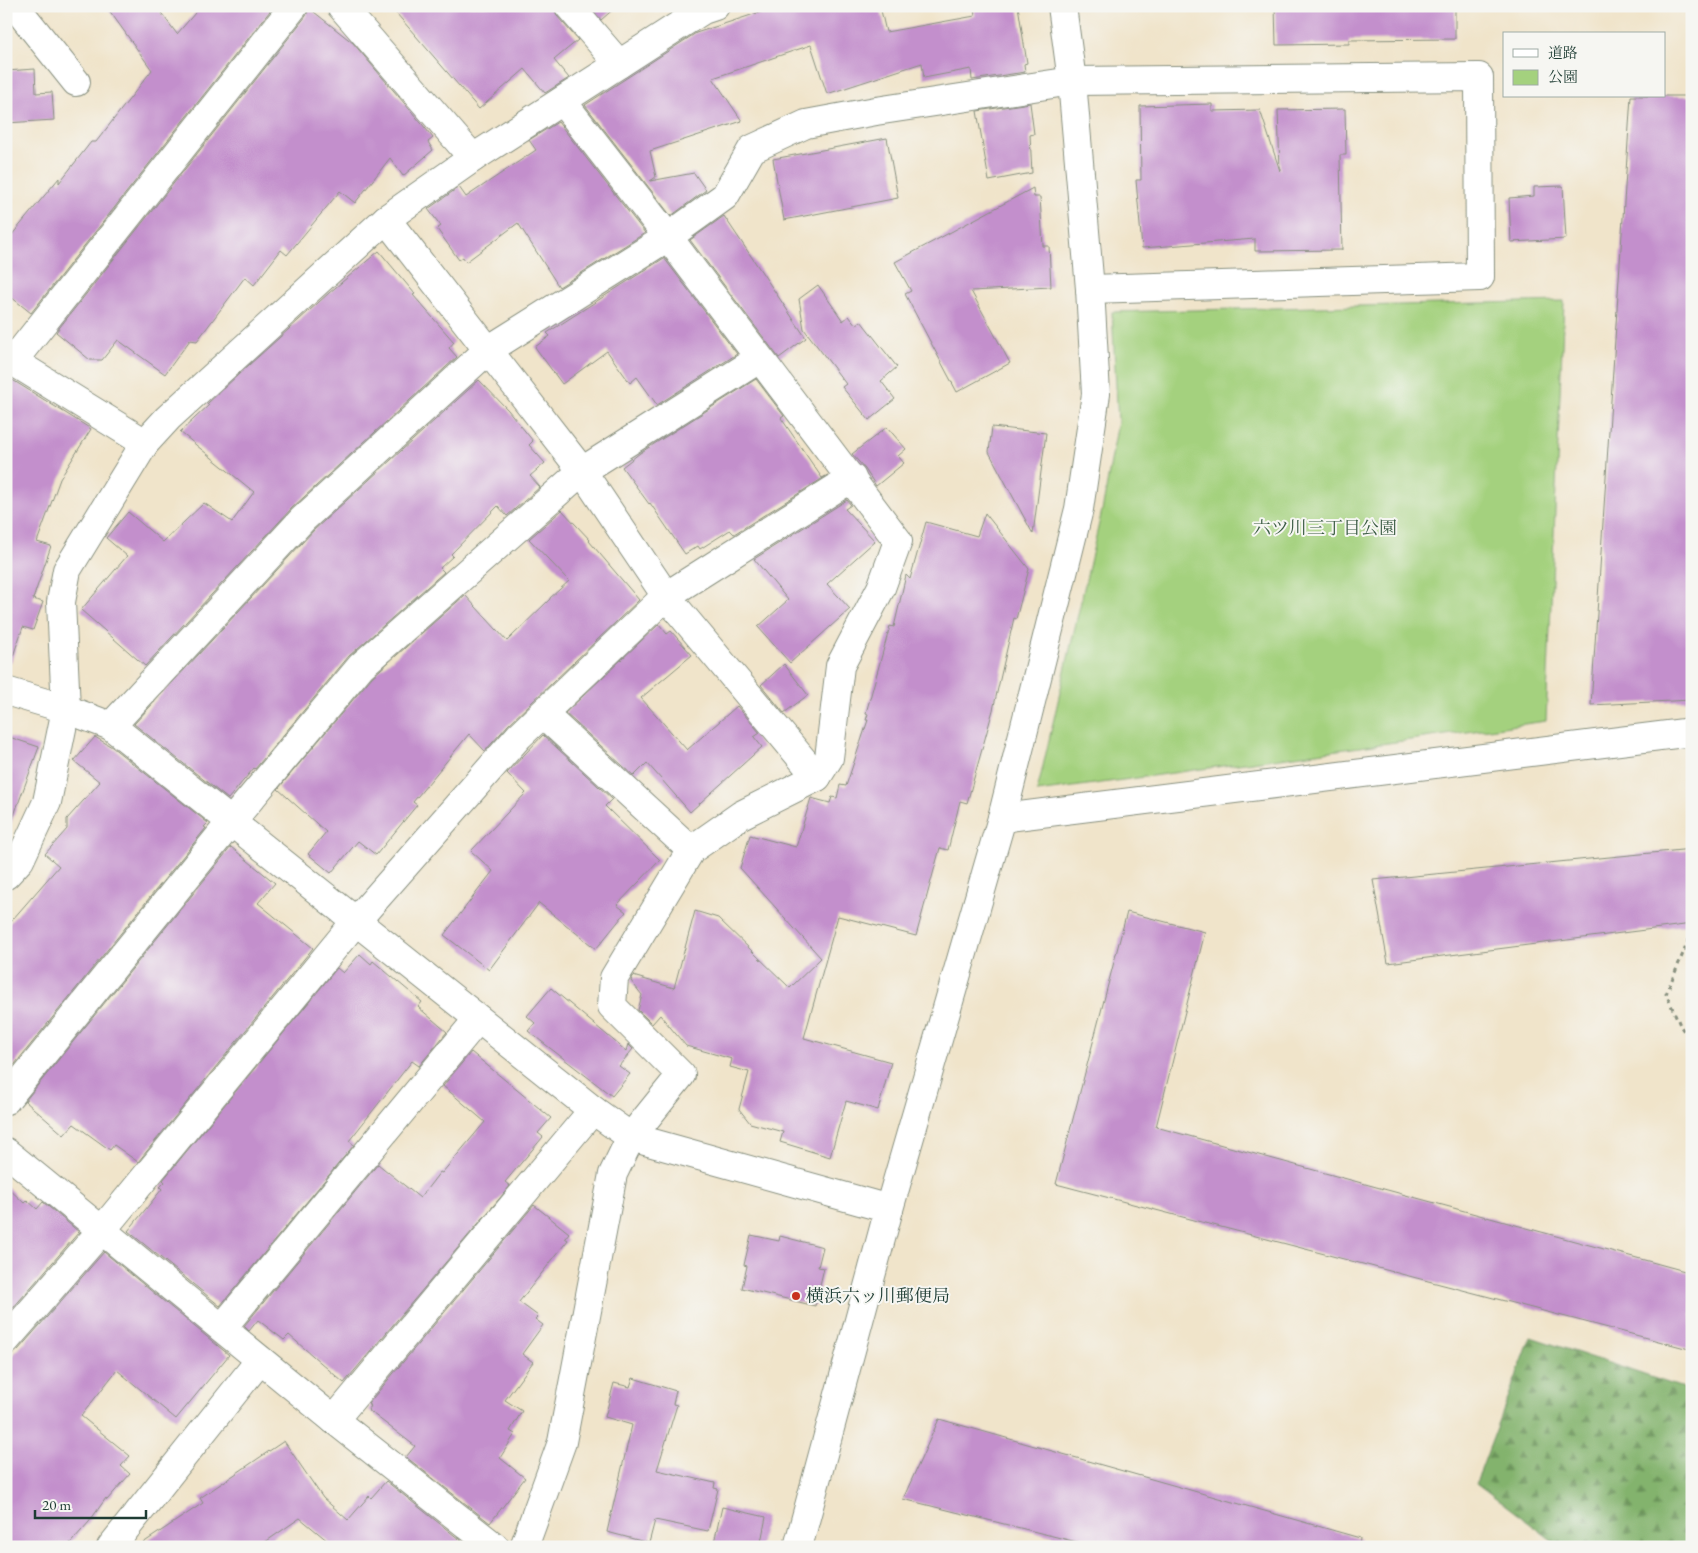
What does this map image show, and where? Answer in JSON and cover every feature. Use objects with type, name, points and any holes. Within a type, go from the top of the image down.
[{"type":"street","points":[[16,6],[76,82]]},
{"type":"street","points":[[144,443],[9,359],[294,6]]},
{"type":"street","points":[[341,6],[472,158]]},
{"type":"street","points":[[569,6],[619,64]]},
{"type":"street","points":[[6,875],[20,860],[47,802],[66,709],[61,602],[67,570],[144,443],[168,418],[386,219],[472,158],[703,10],[715,6]]},
{"type":"street","points":[[798,1547],[889,1209],[1002,818],[1079,509],[1096,394],[1090,290],[1072,81],[1062,6]]},
{"type":"street","points":[[111,726],[303,519],[488,350],[668,236],[725,196],[752,149],[806,124],[876,111],[1072,81],[1479,77],[1480,277],[1090,290]]},
{"type":"street","points":[[524,1547],[562,1442],[613,1174],[631,1138],[681,1075],[612,1006],[614,978],[691,850],[741,815],[817,777],[829,758],[840,666],[881,588],[898,541],[668,236],[562,101]]},
{"type":"street","points":[[386,219],[582,471],[666,596],[817,777]]},
{"type":"street","points":[[6,1100],[231,822],[361,666],[582,471],[759,359]]},
{"type":"street","points":[[6,1340],[102,1230],[356,921],[519,736],[666,596],[852,478]]},
{"type":"street","points":[[6,691],[66,709],[111,726],[592,1110],[631,1138],[889,1209]]},
{"type":"street","points":[[542,714],[691,850]]},
{"type":"street","points":[[1002,818],[1692,732]]},
{"type":"street","points":[[222,1328],[478,1019]]},
{"type":"street","points":[[334,1420],[592,1110]]},
{"type":"street","points":[[6,1152],[334,1420],[495,1547]]},
{"type":"street","points":[[111,1547],[260,1360]]},
{"type":"path","points":[[1692,932],[1666,994],[1681,1027],[1692,1043]]},
{"type":"green space","name":"六ツ川三丁目公園","points":[[1564,301],[1546,721],[1037,792],[1103,506],[1118,422],[1112,312]]},
{"type":"green space","points":[[1531,1337],[1692,1391],[1692,1547],[1561,1547],[1476,1483]]},
{"type":"building","points":[[106,6],[156,6],[177,34],[201,6],[274,6],[31,313],[6,293],[6,242],[59,178],[59,183],[91,142],[96,142],[152,70]]},
{"type":"building","points":[[390,6],[554,6],[557,16],[578,40],[554,60],[569,78],[545,93],[525,69],[479,109]]},
{"type":"building","points":[[590,6],[617,6],[601,20]]},
{"type":"building","points":[[779,6],[880,6],[886,32],[975,16],[974,6],[1018,6],[1027,63],[1024,64],[1025,72],[972,80],[971,69],[924,78],[922,63],[827,94],[811,45],[713,78],[742,121],[650,151],[656,177],[650,181],[694,173],[706,190],[671,216],[585,105],[696,33]]},
{"type":"building","points":[[1275,6],[1455,6],[1455,39],[1349,40],[1349,44],[1276,45]]},
{"type":"building","points":[[309,8],[353,43],[433,138],[428,142],[433,150],[403,176],[390,158],[355,203],[340,191],[287,255],[281,250],[254,285],[245,277],[197,341],[190,340],[165,374],[118,340],[102,360],[90,360],[56,332],[306,16]]},
{"type":"building","points":[[35,69],[36,93],[52,92],[54,120],[6,123],[6,71]]},
{"type":"building","points":[[1692,96],[1692,700],[1591,705],[1631,98]]},
{"type":"building","points":[[1030,103],[1034,134],[1030,135],[1032,173],[989,181],[977,111]]},
{"type":"building","points":[[1212,104],[1212,111],[1260,110],[1280,171],[1278,110],[1345,109],[1346,155],[1340,155],[1342,250],[1255,251],[1255,239],[1142,248],[1136,180],[1141,180],[1140,106]]},
{"type":"building","points":[[558,122],[645,233],[559,287],[518,223],[466,262],[463,257],[459,260],[437,229],[441,226],[428,209],[459,187],[466,197],[536,150],[529,140]]},
{"type":"building","points":[[887,138],[898,198],[784,220],[773,159]]},
{"type":"building","points":[[1563,186],[1566,239],[1511,242],[1509,198],[1534,196],[1534,187]]},
{"type":"building","points":[[1033,188],[1034,197],[1040,197],[1043,246],[1049,246],[1051,287],[971,291],[1010,363],[957,392],[905,294],[911,291],[895,262]]},
{"type":"building","points":[[724,216],[806,338],[779,358],[690,240]]},
{"type":"building","points":[[379,251],[415,294],[413,295],[454,342],[449,348],[457,357],[292,508],[145,666],[81,610],[127,556],[106,538],[128,512],[163,542],[204,503],[232,522],[254,492],[180,432],[239,374]]},
{"type":"building","points":[[664,258],[737,354],[657,405],[637,377],[630,383],[607,351],[562,384],[535,347],[550,336],[547,333]]},
{"type":"building","points":[[818,285],[843,321],[849,316],[856,325],[861,321],[897,367],[881,381],[895,399],[869,420],[842,387],[846,384],[804,329],[799,299]]},
{"type":"building","points":[[6,376],[91,429],[60,479],[37,542],[51,546],[33,599],[43,602],[33,630],[23,627],[11,662],[6,661]]},
{"type":"building","points":[[756,379],[784,416],[781,418],[822,478],[828,475],[734,534],[730,530],[700,549],[698,546],[685,554],[650,503],[622,467],[640,453]]},
{"type":"building","points":[[479,380],[508,410],[533,441],[529,445],[545,463],[530,476],[540,487],[507,516],[498,506],[451,554],[453,556],[440,568],[444,572],[349,656],[228,799],[134,724],[314,530]]},
{"type":"building","points":[[887,427],[906,449],[898,456],[904,463],[876,486],[852,454]]},
{"type":"building","points":[[992,427],[1046,433],[1033,534],[989,452]]},
{"type":"building","points":[[847,500],[851,505],[845,509],[875,541],[827,584],[850,609],[790,663],[758,627],[788,600],[754,559]]},
{"type":"building","points":[[562,510],[590,540],[639,600],[508,725],[485,751],[469,734],[413,802],[417,805],[376,855],[358,841],[331,873],[308,854],[326,832],[278,789],[372,677],[465,595],[507,641],[569,581],[529,539]]},
{"type":"building","points":[[985,513],[1029,569],[1016,619],[1014,618],[993,710],[967,803],[960,801],[948,850],[940,848],[916,936],[838,916],[804,1038],[891,1062],[878,1110],[846,1101],[830,1157],[780,1142],[783,1132],[750,1123],[739,1109],[749,1072],[730,1067],[732,1059],[686,1046],[660,1015],[652,1024],[638,1010],[642,995],[631,981],[633,976],[674,988],[695,911],[718,918],[790,988],[821,958],[740,868],[750,835],[796,847],[811,798],[830,803],[832,797],[837,798],[840,785],[846,786],[868,720],[866,720],[868,714],[866,713],[890,626],[894,627],[906,575],[910,579],[926,522],[977,536]]},
{"type":"building","points":[[659,624],[667,634],[671,631],[692,655],[641,698],[687,750],[737,706],[760,733],[754,737],[762,747],[690,812],[647,763],[634,776],[565,713]]},
{"type":"building","points":[[784,664],[808,695],[784,713],[761,685]]},
{"type":"building","points":[[543,735],[612,799],[605,806],[660,860],[617,905],[626,912],[596,949],[539,903],[489,970],[444,935],[493,871],[471,851],[526,793],[507,773]]},
{"type":"building","points":[[6,736],[39,747],[10,826],[6,826]]},
{"type":"building","points":[[95,737],[112,747],[208,823],[204,827],[206,828],[6,1075],[6,927],[59,866],[45,854],[67,829],[67,819],[100,782],[74,761]]},
{"type":"building","points":[[231,847],[275,883],[258,903],[313,948],[138,1162],[114,1145],[110,1150],[74,1124],[64,1135],[25,1101]]},
{"type":"building","points":[[1692,849],[1692,924],[1388,963],[1373,880]]},
{"type":"building","points":[[1127,912],[1205,932],[1156,1127],[1692,1273],[1692,1329],[1689,1349],[1056,1184]]},
{"type":"building","points":[[360,954],[371,964],[373,961],[422,1002],[418,1007],[447,1032],[419,1066],[412,1061],[349,1141],[354,1145],[220,1306],[128,1231],[162,1189],[160,1187],[165,1182],[163,1180],[337,968],[343,973]]},
{"type":"building","points":[[551,988],[626,1051],[628,1044],[633,1049],[619,1066],[630,1074],[612,1096],[528,1031],[535,1023],[527,1016]]},
{"type":"building","points":[[471,1052],[551,1118],[538,1133],[543,1137],[505,1182],[510,1186],[344,1383],[289,1335],[284,1340],[258,1320],[249,1331],[244,1326],[378,1164],[420,1198],[440,1172],[442,1173],[485,1122],[443,1086]]},
{"type":"building","points":[[6,1186],[24,1203],[27,1200],[37,1209],[43,1202],[79,1232],[6,1316]]},
{"type":"building","points":[[534,1205],[569,1233],[565,1238],[568,1240],[519,1302],[538,1316],[535,1319],[543,1325],[522,1354],[533,1362],[505,1400],[522,1411],[510,1431],[515,1434],[500,1458],[525,1478],[490,1523],[406,1457],[415,1446],[368,1410],[371,1406],[368,1404]]},
{"type":"building","points":[[751,1235],[779,1241],[780,1236],[823,1247],[818,1267],[824,1268],[815,1306],[742,1288],[747,1266],[744,1265]]},
{"type":"building","points":[[104,1252],[229,1355],[176,1419],[117,1370],[81,1416],[130,1456],[121,1466],[130,1474],[107,1500],[106,1498],[89,1522],[67,1547],[6,1547],[6,1355],[12,1355],[18,1350]]},
{"type":"building","points":[[633,1378],[676,1391],[673,1404],[677,1405],[657,1470],[715,1483],[714,1488],[718,1489],[708,1531],[655,1520],[649,1543],[607,1532],[632,1425],[605,1417],[614,1383],[630,1387]]},
{"type":"building","points":[[939,1419],[1360,1538],[1359,1547],[1097,1547],[903,1499]]},
{"type":"building","points":[[284,1441],[323,1498],[348,1520],[369,1496],[371,1498],[386,1481],[469,1547],[325,1547],[329,1542],[300,1518],[258,1547],[137,1547],[203,1503],[200,1498]]},
{"type":"building","points":[[722,1507],[766,1517],[760,1547],[713,1547]]},
{"type":"place","name":"横浜六ッ川郵便局","points":[[796,1296]]}]
